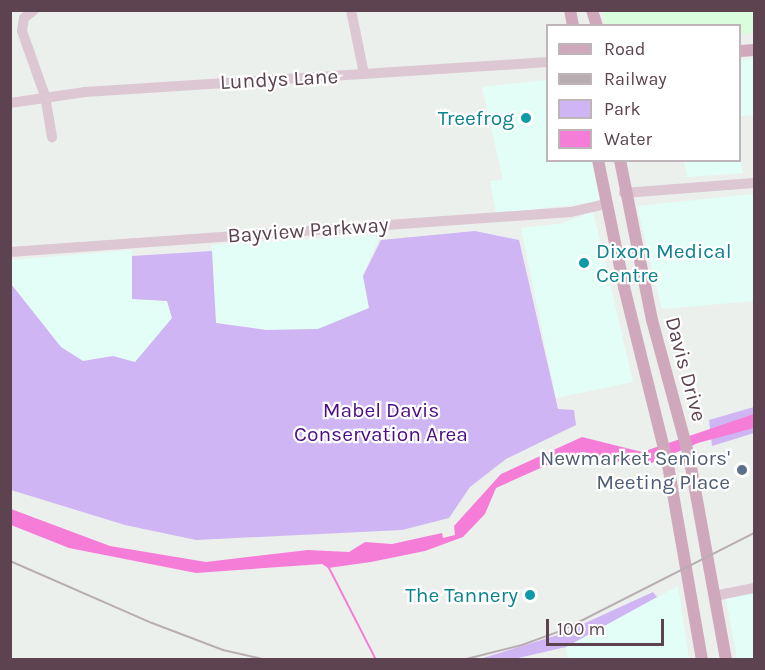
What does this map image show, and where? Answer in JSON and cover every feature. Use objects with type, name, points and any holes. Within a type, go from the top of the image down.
[{"type":"main road","name":"Davis Drive","points":[[598,162],[605,204],[668,465],[702,660]]},
{"type":"main road","name":"Davis Drive","points":[[620,162],[624,193],[652,320],[689,456],[726,660]]},
{"type":"street","points":[[34,10],[24,18],[22,31],[45,96],[52,136]]},
{"type":"street","points":[[351,10],[364,74]]},
{"type":"street","name":"Lundys Lane","points":[[10,103],[45,96],[546,62]]},
{"type":"street","points":[[624,193],[754,183]]},
{"type":"street","name":"Bayview Parkway","points":[[10,252],[571,212],[605,204]]},
{"type":"street","points":[[714,596],[754,588]]},
{"type":"shaded area","points":[[603,11],[754,11],[754,33],[741,34],[741,24],[606,24]]},
{"type":"shaded area","points":[[754,59],[754,115],[741,116],[741,60]]},
{"type":"shaded area","points":[[546,80],[546,162],[594,162],[600,199],[595,202],[496,214],[490,181],[503,180],[482,87]]},
{"type":"shaded area","points":[[741,160],[743,173],[687,177],[684,162]]},
{"type":"shaded area","points":[[754,194],[754,301],[662,309],[637,206]]},
{"type":"shaded area","points":[[593,211],[633,382],[556,398],[521,228],[564,223]]},
{"type":"shaded area","points":[[380,235],[363,276],[369,308],[318,329],[269,330],[216,323],[211,245]]},
{"type":"shaded area","points":[[132,250],[132,299],[168,301],[172,319],[135,362],[113,356],[83,361],[61,347],[11,284],[11,260]]},
{"type":"shaded area","points":[[678,586],[689,659],[568,659],[566,647]]},
{"type":"shaded area","points":[[754,593],[754,659],[737,659],[726,599]]},
{"type":"green space","name":"Mabel Davis Conservation Area","points":[[475,231],[519,240],[558,409],[574,410],[576,425],[506,459],[470,487],[449,518],[402,530],[196,540],[125,525],[11,490],[11,284],[61,347],[83,361],[113,356],[135,362],[172,318],[167,301],[132,299],[132,256],[212,251],[216,323],[266,330],[318,329],[369,308],[363,276],[381,240]]},
{"type":"green space","points":[[754,407],[754,433],[712,446],[709,420]]},
{"type":"green space","points":[[653,592],[657,597],[566,647],[514,659],[480,659],[561,634]]},
{"type":"water","points":[[754,414],[754,428],[698,443],[647,465],[631,465],[583,452],[554,462],[496,488],[485,514],[463,537],[425,551],[371,562],[328,568],[322,564],[196,573],[69,548],[11,525],[11,509],[110,546],[206,562],[308,550],[349,552],[365,542],[392,544],[442,533],[443,538],[455,535],[454,526],[501,474],[582,437],[642,452]]},
{"type":"waterway","points":[[328,566],[376,660]]},
{"type":"railway","points":[[462,660],[522,645],[563,630],[754,533]]},
{"type":"railway","points":[[10,561],[152,623],[223,650],[267,660]]},
{"type":"place","name":"Treefrog","points":[[526,118]]},
{"type":"place","name":"Dixon Medical Centre","points":[[584,263]]},
{"type":"place","name":"Newmarket Seniors' Meeting Place","points":[[742,470]]},
{"type":"place","name":"The Tannery","points":[[530,595]]}]
